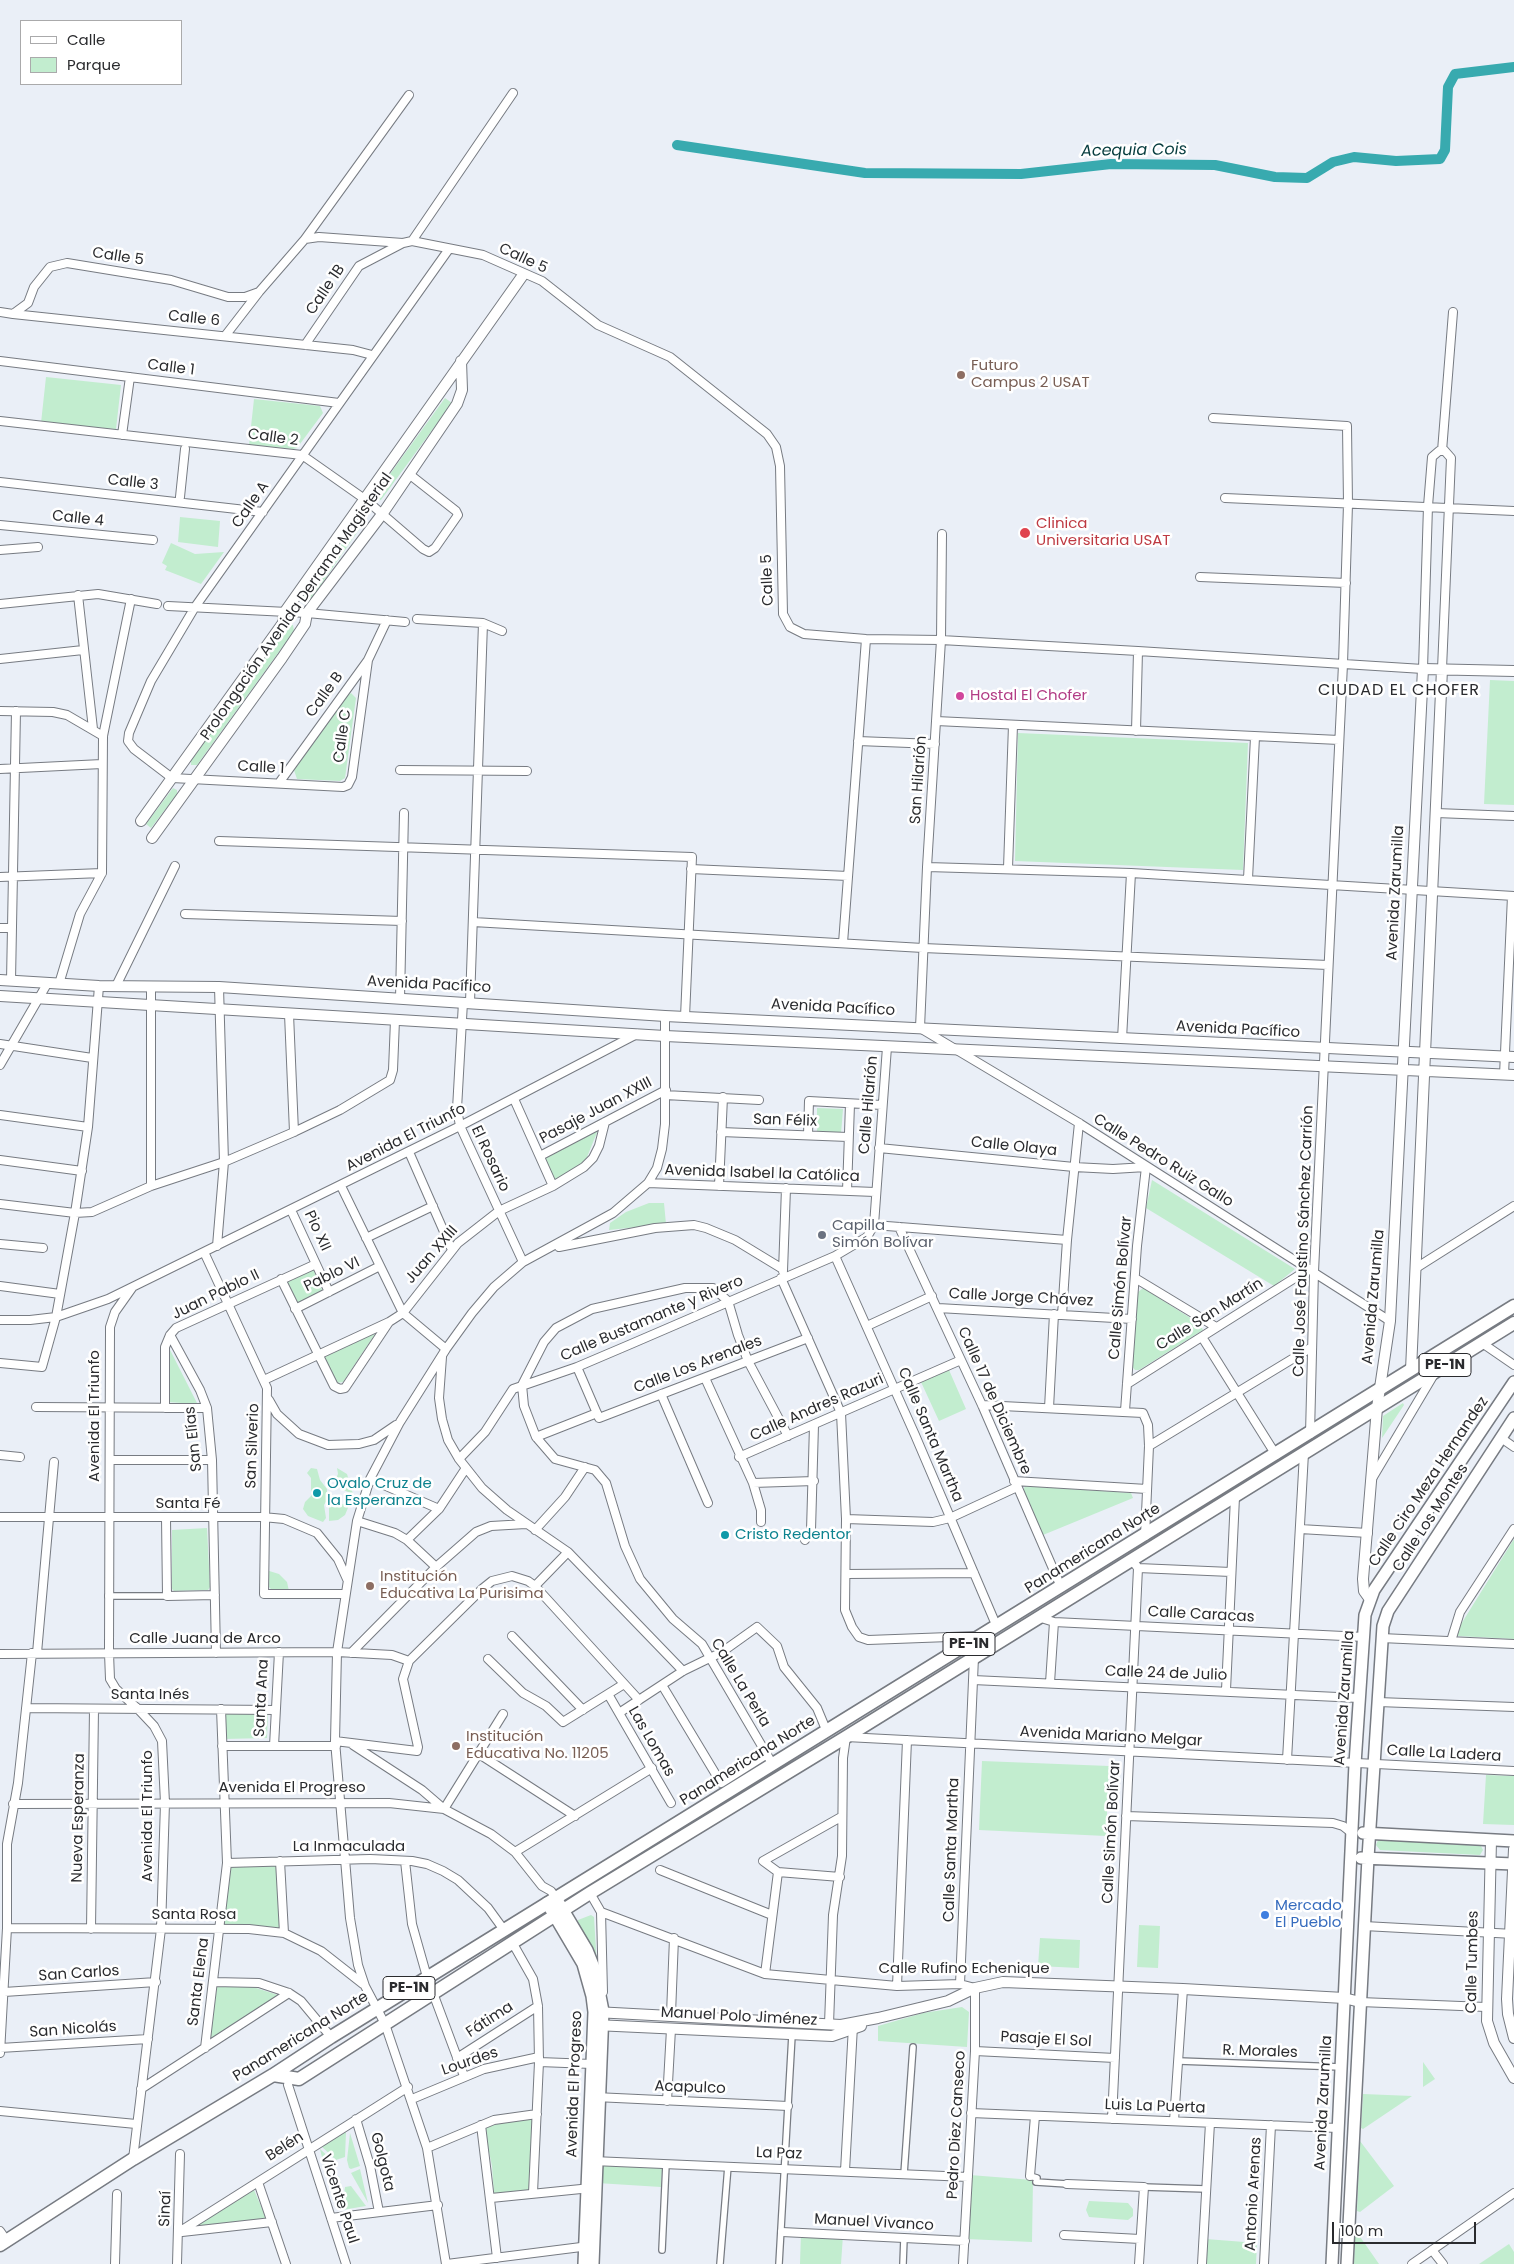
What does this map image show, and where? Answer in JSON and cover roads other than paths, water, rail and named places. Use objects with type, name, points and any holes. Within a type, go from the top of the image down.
[{"type":"highway","name":"Panamericana Norte","points":[[2,2239],[273,2075],[551,1901],[770,1760],[827,1732],[1514,1306]]},
{"type":"highway","name":"Panamericana Norte","points":[[293,2082],[590,1893],[1038,1617],[1135,1564],[1304,1453],[1514,1323]]},
{"type":"highway","points":[[273,2075],[293,2082]]},
{"type":"main road","name":"Calle Ciro Meza Hernandez","points":[[1369,1598],[1514,1382]]},
{"type":"main road","name":"Calle Los Montes","points":[[1381,1638],[1388,1611],[1514,1418]]},
{"type":"main road","name":"Avenida Zarumilla","points":[[1332,2264],[1355,1764],[1364,1637],[1369,1598]]},
{"type":"main road","name":"Avenida Zarumilla","points":[[1347,2264],[1381,1638]]},
{"type":"main road","points":[[1352,1833],[1514,1841]]},
{"type":"main road","points":[[1351,1858],[1514,1864]]},
{"type":"main road","name":"Avenida El Progreso","points":[[551,1901],[559,1913],[583,1964],[598,2011],[590,2246],[593,2264]]},
{"type":"main road","name":"Avenida El Progreso","points":[[595,2097],[592,2064],[599,2025]]},
{"type":"main road","name":"Avenida El Progreso","points":[[584,2264],[590,2246]]},
{"type":"street","points":[[412,241],[513,93]]},
{"type":"street","points":[[225,336],[259,292],[305,239],[408,95]]},
{"type":"street","name":"Calle 5","points":[[305,239],[319,238],[403,243],[412,241],[483,255],[523,275],[542,281],[598,325],[670,357],[767,434],[776,447],[780,466],[783,614],[790,627],[804,634],[866,639],[941,640],[1138,651],[1422,669]]},
{"type":"street","name":"Calle 1B","points":[[305,345],[359,266],[403,243]]},
{"type":"street","name":"Calle A","points":[[172,778],[134,749],[128,742],[129,733],[151,681],[195,607],[449,249]]},
{"type":"street","name":"Calle 5","points":[[13,314],[28,303],[34,287],[50,268],[67,263],[172,280],[228,297],[245,297],[259,292]]},
{"type":"street","name":"Prolongación Avenida Derrama Magisterial","points":[[140,821],[282,623],[284,613],[366,500],[461,361],[523,275]]},
{"type":"street","points":[[0,312],[13,314]]},
{"type":"street","points":[[1411,1370],[1450,507],[1451,458],[1442,450],[1453,312]]},
{"type":"street","name":"Calle 6","points":[[13,314],[353,350],[372,355]]},
{"type":"street","name":"Calle 1","points":[[0,361],[339,402]]},
{"type":"street","name":"Prolongación Avenida Derrama Magisterial","points":[[152,838],[305,624],[307,613],[382,513],[457,404],[462,390],[461,361]]},
{"type":"street","points":[[122,435],[130,377]]},
{"type":"street","name":"Calle José Faustino Sánchez Carrión","points":[[1213,418],[1346,426],[1348,504],[1346,583],[1325,1065],[1312,1270],[1310,1434]]},
{"type":"street","name":"Calle 2","points":[[0,421],[302,455],[366,500],[423,549],[429,552],[435,548],[458,515],[456,511],[409,474]]},
{"type":"street","points":[[180,497],[185,449]]},
{"type":"street","name":"Avenida Zarumilla","points":[[1369,1598],[1364,1591],[1363,1579],[1373,1477],[1377,1408],[1390,1321],[1422,669],[1428,506],[1432,457],[1442,450]]},
{"type":"street","name":"Calle 3","points":[[0,482],[263,512]]},
{"type":"street","points":[[1225,498],[1450,507],[1514,512]]},
{"type":"street","name":"Calle 4","points":[[0,525],[153,540]]},
{"type":"street","name":"San Hilarión","points":[[920,1028],[927,867],[941,640],[942,534]]},
{"type":"street","points":[[0,550],[38,547]]},
{"type":"street","points":[[1200,577],[1346,583]]},
{"type":"street","points":[[0,604],[98,594],[157,604]]},
{"type":"street","points":[[78,595],[93,729]]},
{"type":"street","points":[[59,984],[80,914],[102,873],[103,736],[131,599]]},
{"type":"street","points":[[168,606],[307,613],[405,622]]},
{"type":"street","points":[[417,619],[483,623],[502,631]]},
{"type":"street","name":"Calle B","points":[[279,783],[368,660],[387,620]]},
{"type":"street","name":"El Rosario","points":[[483,623],[473,922],[467,1002],[462,1024],[457,1109],[460,1126],[523,1262]]},
{"type":"street","points":[[842,943],[866,639]]},
{"type":"street","points":[[0,659],[83,650]]},
{"type":"street","points":[[1136,731],[1138,651]]},
{"type":"street","name":"Calle C","points":[[348,785],[352,777],[368,660]]},
{"type":"street","points":[[1422,669],[1514,672]]},
{"type":"street","points":[[0,711],[67,715],[103,736]]},
{"type":"street","points":[[11,981],[16,711]]},
{"type":"street","points":[[936,721],[1339,740]]},
{"type":"street","points":[[1008,868],[1013,725]]},
{"type":"street","points":[[1248,878],[1255,736]]},
{"type":"street","points":[[858,741],[935,744]]},
{"type":"street","points":[[0,769],[102,764]]},
{"type":"street","points":[[400,770],[527,770]]},
{"type":"street","name":"Calle 1","points":[[172,778],[343,787],[348,785]]},
{"type":"street","points":[[400,999],[404,813]]},
{"type":"street","points":[[1436,814],[1514,816]]},
{"type":"street","points":[[219,841],[692,857],[685,1016]]},
{"type":"street","points":[[116,986],[175,866]]},
{"type":"street","points":[[927,867],[1008,868],[1248,878],[1513,896],[1509,1075]]},
{"type":"street","points":[[691,869],[848,876]]},
{"type":"street","points":[[0,877],[102,873]]},
{"type":"street","points":[[1122,1039],[1131,873]]},
{"type":"street","points":[[185,914],[402,921]]},
{"type":"street","points":[[473,922],[923,948],[1126,955],[1328,965]]},
{"type":"street","points":[[0,928],[12,928]]},
{"type":"street","name":"Avenida Pacífico","points":[[0,980],[99,986],[219,988],[467,1002],[666,1016],[1509,1057]]},
{"type":"street","points":[[0,1065],[47,984]]},
{"type":"street","points":[[0,1363],[42,1367],[56,1317],[88,1127],[99,986]]},
{"type":"street","points":[[151,987],[151,1186]]},
{"type":"street","points":[[217,1246],[224,1162],[219,988]]},
{"type":"street","name":"Avenida Pacífico","points":[[0,996],[665,1036],[1509,1075]]},
{"type":"street","points":[[289,1014],[294,1132]]},
{"type":"street","name":"Avenida Isabel la Católica","points":[[446,2264],[438,2205],[427,2148],[408,2087],[385,2024],[365,1986],[353,1943],[344,1860],[335,1743],[337,1652],[357,1521],[370,1479],[400,1422],[444,1352],[494,1287],[523,1262],[613,1213],[648,1183],[657,1168],[662,1149],[666,1092],[666,1016]]},
{"type":"street","points":[[0,1204],[75,1213],[92,1212],[151,1186],[224,1162],[294,1132],[340,1110],[390,1080],[393,1070],[395,1020]]},
{"type":"street","name":"Calle Pedro Ruiz Gallo","points":[[920,1028],[1079,1123],[1390,1321]]},
{"type":"street","name":"Avenida El Triunfo","points":[[0,1320],[30,1320],[56,1317],[108,1300],[409,1152],[637,1034]]},
{"type":"street","points":[[0,1044],[92,1058]]},
{"type":"street","name":"Calle Hilarión","points":[[874,1225],[887,1047]]},
{"type":"street","name":"Pasaje Juan XXIII","points":[[540,1156],[666,1092],[759,1100]]},
{"type":"street","points":[[719,1186],[722,1097]]},
{"type":"street","points":[[514,1099],[553,1186]]},
{"type":"street","points":[[808,1135],[810,1101],[882,1106]]},
{"type":"street","points":[[847,1191],[850,1104]]},
{"type":"street","points":[[0,1115],[88,1127]]},
{"type":"street","name":"Juan XXIII","points":[[318,1355],[334,1386],[340,1389],[345,1388],[352,1381],[389,1322],[403,1313],[452,1250],[473,1230],[499,1211],[553,1186],[584,1167],[593,1158],[605,1122]]},
{"type":"street","points":[[1062,1315],[1067,1240],[1079,1123]]},
{"type":"street","name":"San Félix","points":[[721,1132],[848,1137]]},
{"type":"street","name":"Calle Olaya","points":[[879,1148],[1113,1169],[1146,1167]]},
{"type":"street","points":[[409,1152],[452,1250]]},
{"type":"street","points":[[0,1160],[82,1171]]},
{"type":"street","name":"Calle Simón Bolívar","points":[[1125,1411],[1146,1167]]},
{"type":"street","name":"Avenida Isabel la Católica","points":[[648,1183],[876,1192]]},
{"type":"street","points":[[341,1186],[403,1313],[444,1352],[439,1398],[448,1440],[459,1459],[482,1488],[526,1524],[568,1552],[683,1671]]},
{"type":"street","points":[[786,1188],[781,1268],[783,1277],[841,1413],[846,1520],[845,1610],[859,1637],[868,1640],[983,1636]]},
{"type":"street","points":[[366,1238],[433,1206]]},
{"type":"street","points":[[1416,1268],[1514,1206]]},
{"type":"street","name":"Pio XII","points":[[291,1210],[329,1292]]},
{"type":"street","points":[[543,1251],[623,1233],[679,1225],[694,1225],[728,1237],[781,1268]]},
{"type":"street","points":[[874,1225],[1067,1240]]},
{"type":"street","name":"Calle Bustamante y Rivero","points":[[459,1459],[485,1432],[513,1389],[577,1367],[834,1256],[867,1238],[874,1225]]},
{"type":"street","name":"Calle 17 de Diciembre","points":[[900,1227],[962,1360],[1061,1587]]},
{"type":"street","points":[[0,1244],[43,1248]]},
{"type":"street","name":"San Silverio","points":[[204,1252],[264,1380],[269,1400],[264,1517],[264,1594],[345,1594]]},
{"type":"street","name":"Calle Santa Martha","points":[[834,1256],[895,1389],[997,1627]]},
{"type":"street","name":"Juan Pablo II","points":[[165,1408],[165,1347],[170,1335],[186,1322],[316,1264]]},
{"type":"street","name":"Pablo VI","points":[[295,1309],[380,1266]]},
{"type":"street","name":"Calle San Martín","points":[[1127,1384],[1216,1327],[1312,1270]]},
{"type":"street","points":[[1135,1278],[1216,1327]]},
{"type":"street","points":[[281,1279],[318,1355]]},
{"type":"street","points":[[0,1286],[60,1294]]},
{"type":"street","points":[[522,1385],[544,1342],[556,1328],[592,1309],[648,1295],[701,1287],[713,1288],[728,1301],[738,1336],[748,1361],[788,1436]]},
{"type":"street","name":"Avenida El Triunfo","points":[[132,1288],[115,1312],[110,1327],[108,1518],[110,1679],[116,1689],[154,1726],[162,1741],[165,1803],[156,1982],[136,2124],[133,2159]]},
{"type":"street","points":[[867,1326],[932,1296]]},
{"type":"street","name":"Calle Jorge Chávez","points":[[938,1308],[1132,1319]]},
{"type":"street","points":[[1049,1408],[1054,1314]]},
{"type":"street","points":[[264,1380],[389,1322]]},
{"type":"street","name":"San Elías","points":[[170,1335],[200,1390],[207,1408],[212,1460],[216,1653]]},
{"type":"street","points":[[1202,1336],[1276,1455]]},
{"type":"street","name":"Calle Los Arenales","points":[[536,1437],[705,1378],[808,1338]]},
{"type":"street","points":[[1482,1343],[1514,1365]]},
{"type":"street","points":[[1150,1446],[1312,1347]]},
{"type":"street","name":"Calle Andres Razuri","points":[[739,1457],[962,1360]]},
{"type":"street","points":[[577,1367],[598,1416]]},
{"type":"street","points":[[1373,1477],[1437,1370]]},
{"type":"street","points":[[705,1378],[739,1457],[753,1483],[761,1510],[761,1522]]},
{"type":"street","name":"Calle La Perla","points":[[522,1385],[524,1406],[536,1437],[555,1459],[595,1470],[606,1483],[625,1546],[640,1579],[673,1619],[695,1635],[711,1658],[770,1760]]},
{"type":"street","points":[[661,1394],[708,1503]]},
{"type":"street","points":[[269,1400],[277,1414],[293,1430],[313,1441],[328,1445],[344,1446],[374,1440],[400,1422]]},
{"type":"street","points":[[982,1406],[1143,1413],[1148,1425],[1150,1446],[1145,1536]]},
{"type":"street","points":[[36,1407],[207,1408]]},
{"type":"street","points":[[805,1540],[811,1530],[814,1481],[814,1425]]},
{"type":"street","points":[[1501,1438],[1514,1447]]},
{"type":"street","points":[[1287,1760],[1304,1453]]},
{"type":"street","points":[[0,1455],[20,1457]]},
{"type":"street","points":[[110,1460],[212,1460]]},
{"type":"street","points":[[0,2053],[7,1928],[7,1844],[18,1783],[34,1653],[54,1462]]},
{"type":"street","points":[[535,1530],[565,1497],[585,1466]]},
{"type":"street","points":[[407,1540],[439,1509],[466,1468]]},
{"type":"street","points":[[370,1479],[439,1509]]},
{"type":"street","points":[[753,1483],[814,1481]]},
{"type":"street","points":[[846,1520],[932,1522],[950,1518],[1016,1484],[1148,1489]]},
{"type":"street","points":[[1226,1690],[1235,1497]]},
{"type":"street","name":"Santa Fé","points":[[0,1517],[264,1517],[284,1519],[317,1533],[338,1559],[347,1579]]},
{"type":"street","points":[[166,1518],[166,1596]]},
{"type":"street","points":[[357,1521],[395,1533],[407,1540],[436,1567]]},
{"type":"street","points":[[351,1653],[436,1567],[476,1532],[491,1526],[526,1524]]},
{"type":"street","points":[[1300,1529],[1368,1533]]},
{"type":"street","points":[[1450,1641],[1460,1612],[1514,1529]]},
{"type":"street","points":[[535,1586],[568,1552]]},
{"type":"street","points":[[1135,1564],[1231,1572]]},
{"type":"street","name":"Calle Simón Bolívar","points":[[1112,2119],[1135,1626],[1135,1564]]},
{"type":"street","points":[[846,1574],[974,1573]]},
{"type":"street","points":[[222,1746],[335,1743],[416,1751],[418,1747],[403,1679],[409,1661],[487,1585],[501,1578],[520,1578],[535,1586],[639,1700]]},
{"type":"street","points":[[108,1596],[215,1595]]},
{"type":"street","name":"Calle Caracas","points":[[1038,1617],[1054,1622],[1364,1637]]},
{"type":"street","points":[[1050,1683],[1054,1622]]},
{"type":"street","points":[[619,1713],[683,1671],[711,1658],[757,1627],[778,1646],[784,1667],[817,1708],[827,1732]]},
{"type":"street","points":[[512,1636],[583,1710]]},
{"type":"street","points":[[1381,1638],[1514,1644]]},
{"type":"street","name":"Santa Ana","points":[[274,1746],[279,1652]]},
{"type":"street","name":"Calle Juana de Arco","points":[[0,1654],[337,1652],[392,1655],[409,1661]]},
{"type":"street","name":"Calle Santa Martha","points":[[960,1984],[974,1657]]},
{"type":"street","points":[[488,1659],[523,1693],[546,1706],[563,1722],[624,1684]]},
{"type":"street","name":"Calle 24 de Julio","points":[[973,1680],[1226,1690],[1359,1698]]},
{"type":"street","points":[[662,1685],[721,1783],[770,1760]]},
{"type":"street","name":"Las Lomas","points":[[608,1694],[671,1803]]},
{"type":"street","points":[[1378,1702],[1514,1706]]},
{"type":"street","name":"Santa Inés","points":[[26,1708],[275,1710]]},
{"type":"street","name":"Nueva Esperanza","points":[[91,1929],[94,1708]]},
{"type":"street","name":"Santa Elena","points":[[205,2048],[227,1863],[221,1709]]},
{"type":"street","points":[[351,1744],[422,1790],[444,1810],[502,1714]]},
{"type":"street","points":[[829,2024],[834,1916],[840,1877],[846,1737]]},
{"type":"street","name":"Avenida Mariano Melgar","points":[[846,1737],[1374,1765]]},
{"type":"street","points":[[897,1986],[907,1740]]},
{"type":"street","points":[[478,1754],[575,1816]]},
{"type":"street","name":"Calle La Ladera","points":[[1374,1765],[1514,1771]]},
{"type":"street","points":[[515,1852],[652,1768]]},
{"type":"street","name":"Avenida El Progreso","points":[[13,1804],[389,1803],[444,1810],[491,1834],[515,1852],[542,1886],[551,1891],[551,1901]]},
{"type":"street","points":[[1126,1816],[1333,1823],[1342,1826],[1352,1833]]},
{"type":"street","points":[[840,1877],[778,1872],[763,1862],[842,1818]]},
{"type":"street","name":"Calle Tumbes","points":[[1491,1840],[1487,2021],[1494,2043],[1514,2078]]},
{"type":"street","points":[[1514,1849],[1512,1934],[1507,1998],[1508,2014],[1514,2038]]},
{"type":"street","points":[[405,1860],[412,1924],[427,1977]]},
{"type":"street","name":"La Inmaculada","points":[[227,1863],[405,1860],[427,1864],[458,1880],[488,1908],[504,1930]]},
{"type":"street","points":[[280,1861],[284,1933]]},
{"type":"street","points":[[660,1870],[772,1915]]},
{"type":"street","points":[[766,1974],[778,1872]]},
{"type":"street","points":[[590,1893],[601,1912]]},
{"type":"street","name":"Avenida El Progreso","points":[[598,2011],[601,1912]]},
{"type":"street","name":"Calle Rufino Echenique","points":[[601,1912],[766,1974],[897,1986],[960,1984],[975,1988],[1003,1982],[1184,1989],[1344,1998],[1360,2002]]},
{"type":"street","points":[[1364,1926],[1512,1934]]},
{"type":"street","name":"Santa Rosa","points":[[7,1928],[249,1929],[284,1933],[321,1951],[365,1986]]},
{"type":"street","points":[[671,2014],[674,1938]]},
{"type":"street","points":[[512,1942],[533,1979],[538,2006],[539,2059],[533,2193]]},
{"type":"street","name":"San Carlos","points":[[4,1992],[156,1982]]},
{"type":"street","points":[[214,1982],[258,1983],[289,1993],[307,2008],[331,2037]]},
{"type":"street","name":"Manuel Polo Jiménez","points":[[599,2025],[832,2036],[853,2026],[878,2018],[948,2001],[975,1988]]},
{"type":"street","name":"Pedro Diez Canseco","points":[[963,2264],[975,2050],[975,1988]]},
{"type":"street","points":[[1174,2121],[1184,1989]]},
{"type":"street","points":[[141,2089],[289,1993]]},
{"type":"street","points":[[433,1993],[464,2076]]},
{"type":"street","points":[[1360,2002],[1486,2007]]},
{"type":"street","name":"Fátima","points":[[457,2058],[538,2006]]},
{"type":"street","name":"Manuel Polo Jiménez","points":[[598,2011],[853,2026]]},
{"type":"street","points":[[845,2171],[853,2026]]},
{"type":"street","points":[[668,2101],[671,2029]]},
{"type":"street","points":[[779,2264],[792,2035]]},
{"type":"street","name":"San Nicolás","points":[[0,2048],[148,2039]]},
{"type":"street","points":[[904,2174],[913,2047]]},
{"type":"street","name":"Pasaje El Sol","points":[[975,2050],[1115,2058]]},
{"type":"street","name":"Lourdes","points":[[412,2099],[464,2076],[498,2066],[539,2059],[592,2064]]},
{"type":"street","name":"R. Morales","points":[[1178,2061],[1341,2067]]},
{"type":"street","name":"Vicente Paul","points":[[293,2082],[308,2148],[346,2264]]},
{"type":"street","name":"Belén","points":[[179,2232],[308,2148],[408,2087]]},
{"type":"street","name":"Acapulco","points":[[595,2097],[788,2106]]},
{"type":"street","points":[[0,2112],[136,2124]]},
{"type":"street","name":"Luis La Puerta","points":[[972,2113],[1338,2128]]},
{"type":"street","points":[[427,2148],[481,2125],[507,2118],[537,2114]]},
{"type":"street","points":[[1035,2116],[1030,2176],[1037,2178],[1036,2182],[1206,2189]]},
{"type":"street","name":"Golgota","points":[[356,2119],[370,2166],[379,2212]]},
{"type":"street","points":[[1202,2264],[1210,2123]]},
{"type":"street","points":[[481,2125],[497,2258]]},
{"type":"street","name":"Antonio Arenas","points":[[1264,2264],[1271,2125]]},
{"type":"street","name":"Sinaí","points":[[177,2264],[180,2154]]},
{"type":"street","name":"La Paz","points":[[592,2161],[968,2177]]},
{"type":"street","points":[[662,2250],[666,2164]]},
{"type":"street","points":[[720,2264],[728,2166]]},
{"type":"street","points":[[258,2182],[286,2264]]},
{"type":"street","points":[[1139,2264],[1144,2187]]},
{"type":"street","points":[[491,2198],[592,2188]]},
{"type":"street","points":[[1412,2264],[1514,2193]]},
{"type":"street","points":[[115,2264],[117,2194]]},
{"type":"street","points":[[331,2218],[438,2205]]},
{"type":"street","points":[[179,2232],[272,2222]]},
{"type":"street","name":"Manuel Vivanco","points":[[782,2232],[965,2241]]},
{"type":"street","points":[[1064,2235],[1140,2240]]},
{"type":"street","points":[[903,2264],[904,2238]]},
{"type":"street","points":[[446,2264],[590,2246]]},
{"type":"street","points":[[1432,2250],[1442,2264]]},
{"type":"waterway","name":"Acequia Cois","points":[[677,145],[865,173],[1021,174],[1111,164],[1215,165],[1275,177],[1307,178],[1333,162],[1354,157],[1396,161],[1440,159],[1445,150],[1448,87],[1455,74],[1514,67]]},
{"type":"place","name":"Futuro Campus 2 USAT","points":[[961,375]]},
{"type":"place","name":"Clinica Universitaria USAT","points":[[1025,533]]},
{"type":"place","name":"Hostal El Chofer","points":[[960,696]]},
{"type":"place","name":"Capilla Simón Bolívar","points":[[822,1235]]},
{"type":"place","name":"Ovalo Cruz de la Esperanza","points":[[317,1493]]},
{"type":"place","name":"Cristo Redentor","points":[[725,1535]]},
{"type":"place","name":"Institución Educativa La Purisima","points":[[370,1586]]},
{"type":"place","name":"Institución Educativa No. 11205","points":[[456,1746]]},
{"type":"place","name":"Mercado El Pueblo","points":[[1265,1915]]},
{"type":"district","name":"CIUDAD EL CHOFER","points":[[1399,691]]}]
